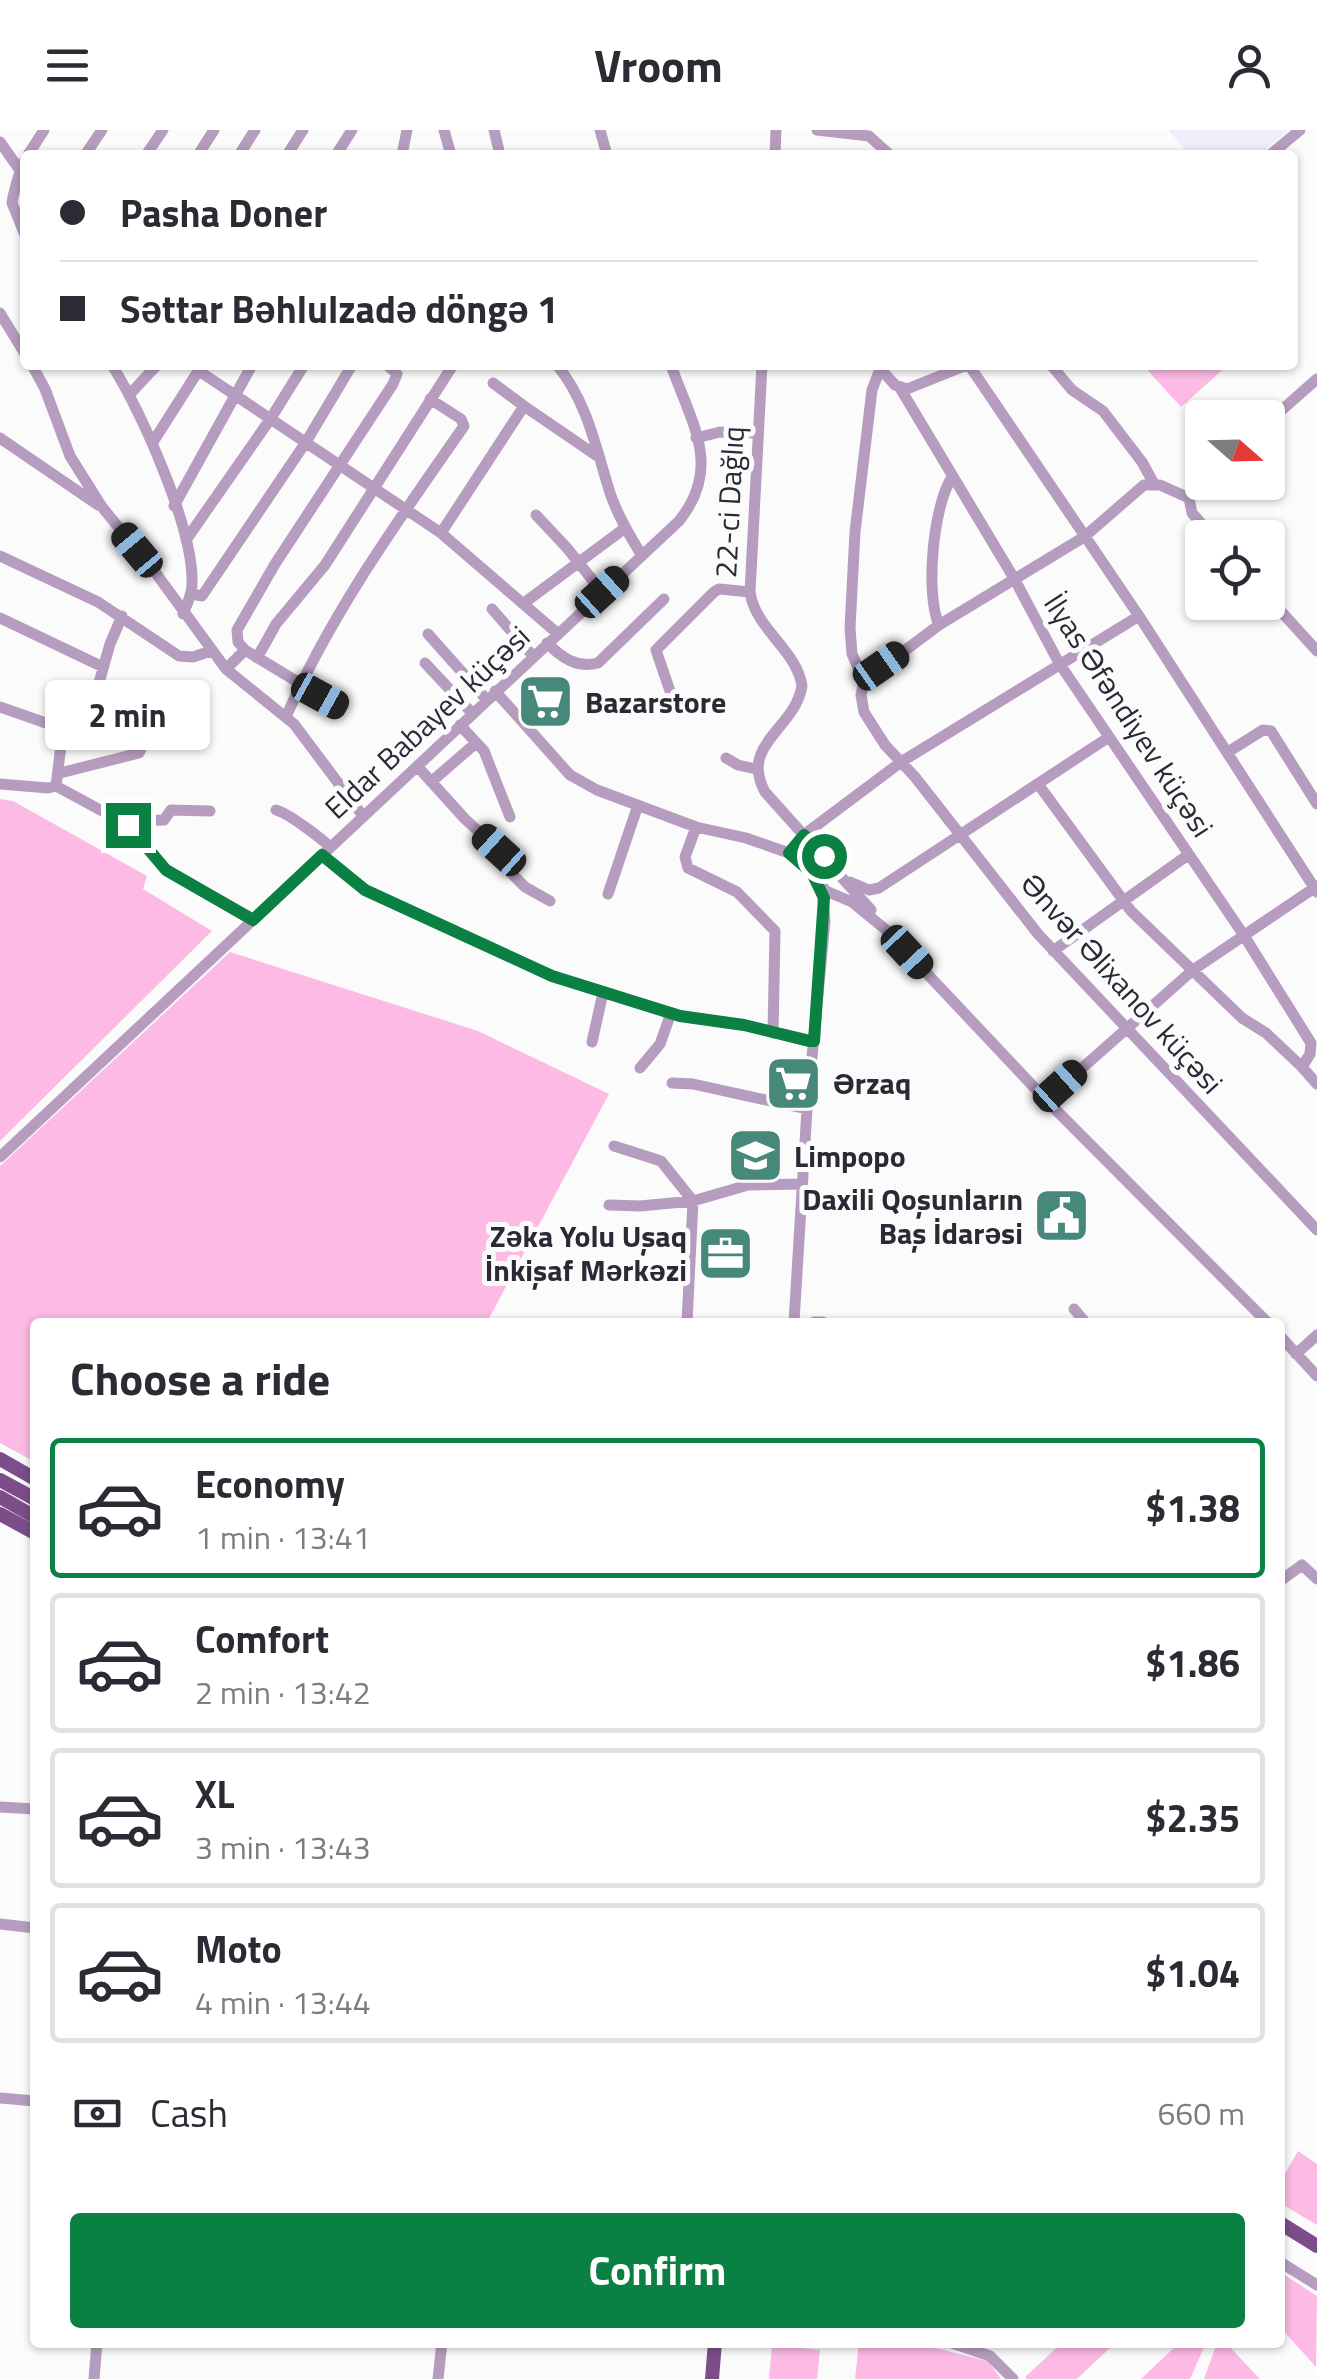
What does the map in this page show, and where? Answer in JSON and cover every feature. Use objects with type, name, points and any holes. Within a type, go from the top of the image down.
[{"type":"main road","points":[[0,1459],[30,1476]]},
{"type":"main road","points":[[0,1480],[30,1496]]},
{"type":"main road","points":[[0,1497],[30,1513]]},
{"type":"main road","points":[[0,1514],[30,1530]]},
{"type":"main road","points":[[1285,2227],[1317,2246]]},
{"type":"main road","points":[[712,2379],[715,2348]]},
{"type":"street","points":[[817,130],[870,136],[885,150]]},
{"type":"street","points":[[1276,150],[1300,130]]},
{"type":"street","points":[[0,142],[20,158]]},
{"type":"street","points":[[20,178],[12,202],[20,223]]},
{"type":"street","points":[[0,313],[20,346]]},
{"type":"street","points":[[34,370],[70,456],[102,508],[226,669],[286,716],[363,816]]},
{"type":"street","points":[[115,370],[152,442],[186,540],[193,580],[183,614]]},
{"type":"street","points":[[130,394],[153,370]]},
{"type":"street","points":[[152,442],[200,370]]},
{"type":"street","points":[[204,370],[441,533],[558,633]]},
{"type":"street","points":[[174,506],[249,370]]},
{"type":"street","points":[[186,540],[301,370]]},
{"type":"street","points":[[192,594],[202,596],[306,442],[349,370]]},
{"type":"street","points":[[339,707],[245,650],[236,636],[339,464],[397,377],[391,370]]},
{"type":"street","points":[[258,658],[276,624],[325,565],[450,370]]},
{"type":"street","points":[[562,370],[586,412],[625,528],[642,556]]},
{"type":"street","name":"Eldar Babayev küçəsi","points":[[0,1157],[678,521],[699,489],[703,468],[673,370]]},
{"type":"street","name":"22-ci Dağlıq","points":[[756,768],[763,749],[794,706],[802,686],[795,668],[757,616],[750,592],[762,370]]},
{"type":"street","name":"Ənvər Əlixanov küçəsi","points":[[877,370],[855,532],[851,608],[852,654],[864,682],[864,712],[1053,951],[1317,1230]]},
{"type":"street","name":"İlyas Əfəndiyev küçəsi","points":[[881,370],[900,388],[1015,580],[1058,663],[1243,934],[1311,1044],[1302,1066]]},
{"type":"street","points":[[900,388],[913,388],[956,370]]},
{"type":"street","points":[[971,370],[1139,616],[1316,889],[1193,970],[1046,1100]]},
{"type":"street","points":[[1056,370],[1072,390],[1095,404],[1112,422],[1152,482],[1185,497]]},
{"type":"street","points":[[1285,407],[1317,379]]},
{"type":"street","points":[[494,382],[600,458]]},
{"type":"street","points":[[286,716],[300,685],[407,509],[464,426],[461,418],[430,399]]},
{"type":"street","points":[[441,533],[524,406]]},
{"type":"street","points":[[696,438],[713,433],[757,433]]},
{"type":"street","points":[[0,438],[102,508]]},
{"type":"street","points":[[48,473],[70,456]]},
{"type":"street","points":[[939,625],[932,610],[930,590],[943,496],[952,477]]},
{"type":"street","points":[[864,682],[939,625],[1084,537],[1137,490],[1152,482]]},
{"type":"street","points":[[536,515],[602,592]]},
{"type":"street","points":[[524,603],[625,528]]},
{"type":"street","points":[[0,556],[98,602],[179,656],[193,658],[211,651]]},
{"type":"street","points":[[670,691],[656,650],[714,592],[750,592]]},
{"type":"street","points":[[547,643],[577,664],[598,664],[664,599]]},
{"type":"street","points":[[492,609],[533,656]]},
{"type":"street","points":[[0,707],[63,730],[88,718],[122,616]]},
{"type":"street","points":[[784,851],[900,762],[1139,616]]},
{"type":"street","points":[[1285,616],[1317,651]]},
{"type":"street","points":[[0,618],[103,667]]},
{"type":"street","points":[[428,634],[570,775],[696,827],[784,851],[809,868],[830,894],[859,907],[885,929]]},
{"type":"street","points":[[226,669],[245,650]]},
{"type":"street","points":[[425,663],[472,714]]},
{"type":"street","points":[[460,725],[484,751],[510,817]]},
{"type":"street","points":[[58,779],[63,730]]},
{"type":"street","points":[[1228,752],[1263,730],[1271,731],[1317,804]]},
{"type":"street","points":[[0,784],[48,788],[58,779],[139,754],[145,741],[179,736]]},
{"type":"street","points":[[844,876],[858,886],[874,890],[1109,738]]},
{"type":"street","points":[[431,782],[476,742]]},
{"type":"street","points":[[726,758],[756,768],[765,792],[844,876],[885,929],[1046,1100],[1263,1318]]},
{"type":"street","points":[[417,766],[465,820],[499,850],[507,869],[524,887],[550,901]]},
{"type":"street","points":[[58,779],[128,825],[166,870],[253,920]]},
{"type":"street","points":[[1038,784],[1124,902],[1242,1018],[1266,1034],[1317,1084]]},
{"type":"street","points":[[608,894],[638,804]]},
{"type":"street","points":[[128,825],[140,820],[164,820],[171,810],[210,811]]},
{"type":"street","points":[[276,810],[320,836],[326,851],[359,887],[538,970],[671,1013],[814,1041]]},
{"type":"street","points":[[696,827],[685,857],[688,868],[734,889],[775,931],[772,1033]]},
{"type":"street","points":[[1053,951],[1188,854]]},
{"type":"street","points":[[825,912],[846,887],[844,876]]},
{"type":"street","points":[[794,1318],[807,1109],[825,912],[821,887]]},
{"type":"street","points":[[592,1042],[603,993]]},
{"type":"street","points":[[640,1068],[660,1044],[671,1013]]},
{"type":"street","points":[[672,1083],[807,1109]]},
{"type":"street","points":[[614,1146],[661,1161],[693,1201],[687,1318]]},
{"type":"street","points":[[609,1205],[693,1201],[748,1185],[802,1184]]},
{"type":"street","points":[[1074,1309],[1082,1318]]},
{"type":"street","points":[[1296,1354],[1317,1335]]},
{"type":"street","points":[[1285,1342],[1317,1376]]},
{"type":"street","points":[[1285,1577],[1302,1565],[1317,1579]]},
{"type":"street","points":[[0,1807],[30,1808]]},
{"type":"street","points":[[0,1924],[30,1927]]},
{"type":"street","points":[[0,2098],[30,2101]]},
{"type":"street","points":[[1285,2265],[1317,2285]]},
{"type":"street","points":[[94,2379],[97,2348]]},
{"type":"street","points":[[438,2379],[441,2348]]},
{"type":"street","points":[[967,2348],[990,2356],[1013,2379]]},
{"type":"shaded area","points":[[1168,130],[1288,130],[1265,150],[1186,150]]},
{"type":"shaded area","points":[[1148,370],[1222,370],[1181,407]]},
{"type":"shaded area","points":[[0,799],[13,801],[147,876],[143,889],[212,931],[0,1141]]},
{"type":"shaded area","points":[[230,952],[478,1031],[609,1094],[489,1318],[30,1318],[30,1459],[0,1443],[0,1166]]},
{"type":"shaded area","points":[[1298,2151],[1317,2164],[1317,2225],[1285,2206],[1285,2174]]},
{"type":"shaded area","points":[[1285,2275],[1317,2296],[1316,2367],[1285,2333]]},
{"type":"shaded area","points":[[772,2348],[820,2350],[817,2379],[769,2379]]},
{"type":"shaded area","points":[[858,2348],[935,2348],[988,2361],[1001,2379],[855,2379]]},
{"type":"shaded area","points":[[1057,2348],[1110,2348],[1077,2379],[1025,2377]]},
{"type":"shaded area","points":[[1174,2348],[1204,2348],[1190,2379],[1141,2379]]},
{"type":"shaded area","points":[[1215,2348],[1231,2348],[1260,2379],[1204,2379]]},
{"type":"place","name":"Bazarstore","points":[[546,702]]},
{"type":"place","name":"Ərzaq","points":[[794,1083]]},
{"type":"place","name":"Limpopo","points":[[755,1156]]},
{"type":"place","name":"Daxili Qoşunların Baş İdarəsi","points":[[1062,1216]]},
{"type":"place","name":"Zəka Yolu Uşaq İnkişaf Mərkəzi","points":[[726,1253]]},
{"type":"route","points":[[128,825],[166,870],[253,920],[322,855],[359,887],[552,976],[680,1016],[744,1025],[809,1041],[814,1041],[824,898],[812,873],[789,853],[804,835],[824,856]]}]
